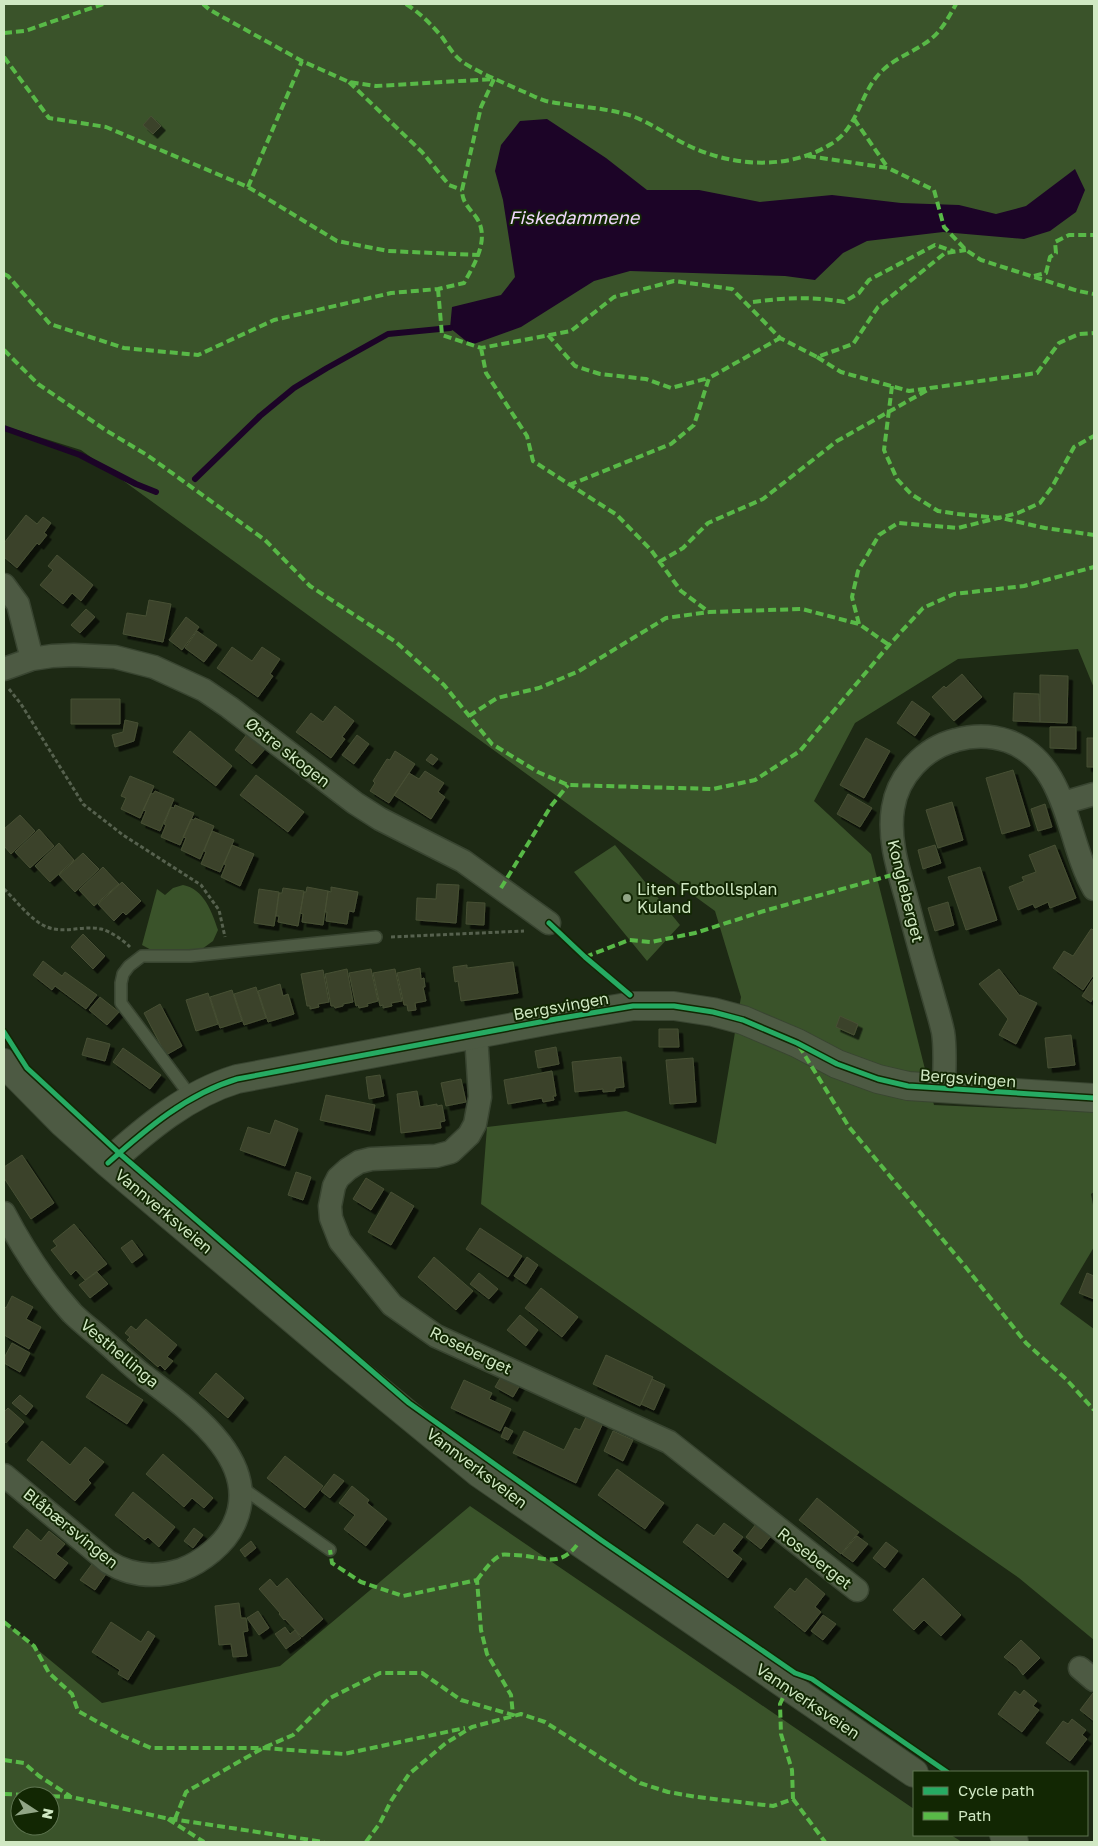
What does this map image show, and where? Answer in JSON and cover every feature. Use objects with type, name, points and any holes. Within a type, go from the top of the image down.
[{"type":"main road","name":"Bergsvingen","points":[[108,1163],[155,1124],[192,1098],[209,1089],[237,1079],[633,1006],[683,1007],[713,1012],[759,1026],[798,1043],[837,1064],[878,1079],[908,1086],[1094,1098]]},
{"type":"main road","name":"Vannverksveien","points":[[4,1063],[62,1122],[108,1163],[339,1358],[479,1473],[913,1772]]},
{"type":"street","points":[[4,585],[18,604],[32,659]]},
{"type":"street","name":"Østre skogen","points":[[4,669],[32,659],[74,655],[115,657],[154,667],[204,690],[355,803],[387,823],[463,861],[549,923]]},
{"type":"street","name":"Kongleberget","points":[[944,1089],[943,1033],[892,844],[891,824],[893,807],[904,779],[913,767],[921,757],[932,750],[954,740],[978,736],[989,736],[1015,744],[1034,756],[1047,770],[1062,803],[1080,859],[1094,889]]},
{"type":"street","points":[[1062,803],[1094,794]]},
{"type":"street","name":"Roseberget","points":[[476,1035],[480,1097],[475,1124],[469,1135],[451,1152],[419,1158],[384,1157],[371,1159],[359,1162],[348,1169],[338,1178],[334,1186],[330,1206],[331,1218],[340,1242],[392,1305],[421,1326],[436,1336],[670,1442],[857,1590]]},
{"type":"street","name":"Vesthellinga","points":[[4,1213],[13,1253],[45,1280],[73,1314],[214,1434],[226,1453],[241,1487]]},
{"type":"street","name":"Blåbærsvingen","points":[[4,1475],[108,1562],[126,1571],[148,1575],[158,1575],[182,1569],[223,1542],[230,1533],[239,1511],[241,1487]]},
{"type":"lane","points":[[192,1098],[121,1003],[121,983],[123,974],[129,966],[142,956],[170,958],[376,937]]},
{"type":"lane","points":[[241,1487],[330,1550]]},
{"type":"path","points":[[4,683],[21,704],[83,804],[124,836],[201,886],[209,894],[219,910],[228,951]]},
{"type":"path","points":[[4,889],[32,917],[45,926],[56,930],[102,929],[126,943],[142,956]]},
{"type":"path","points":[[376,937],[520,932],[549,923]]},
{"type":"green space","points":[[4,4],[1094,4],[1094,688],[1078,649],[958,659],[855,723],[814,801],[871,854],[934,1105],[1094,1112],[1094,1192],[1091,1194],[1094,1210],[1094,1247],[1060,1304],[1094,1329],[1094,1640],[1019,1578],[481,1204],[487,1127],[626,1111],[716,1144],[741,997],[715,911],[81,450],[4,426]]},
{"type":"green space","name":"Liten Fotbollsplan Kuland","points":[[615,845],[680,925],[647,961],[574,872]]},
{"type":"green space","points":[[183,885],[190,887],[202,896],[210,909],[218,930],[213,941],[202,949],[155,952],[142,945],[157,889],[165,895],[173,888]]},
{"type":"green space","points":[[470,1506],[913,1808],[913,1836],[953,1836],[962,1842],[4,1842],[4,1622],[102,1703],[280,1666]]},
{"type":"water","name":"Fiskedammene","points":[[547,119],[606,158],[647,190],[699,190],[760,202],[832,195],[901,203],[959,205],[996,214],[1026,206],[1075,169],[1085,190],[1076,212],[1050,231],[1024,239],[943,232],[867,241],[843,253],[815,280],[785,276],[630,271],[594,281],[521,327],[471,345],[450,328],[452,307],[501,295],[515,277],[503,200],[495,171],[501,145],[520,121]]},
{"type":"building","points":[[151,116],[161,126],[153,134],[143,125]]},
{"type":"building","points":[[26,515],[37,524],[43,517],[51,523],[44,533],[47,535],[39,545],[37,543],[17,568],[4,557],[4,543]]},
{"type":"building","points":[[57,555],[93,585],[81,601],[72,593],[63,604],[40,585],[53,570],[48,566]]},
{"type":"building","points":[[149,600],[171,604],[163,642],[123,634],[127,613],[146,616]]},
{"type":"building","points":[[86,609],[95,617],[80,633],[71,625]]},
{"type":"building","points":[[186,617],[199,627],[182,650],[169,640]]},
{"type":"building","points":[[197,631],[217,645],[204,662],[185,648]]},
{"type":"building","points":[[232,647],[252,661],[262,647],[280,659],[270,674],[273,676],[258,697],[217,668]]},
{"type":"building","points":[[962,674],[982,697],[954,721],[932,697]]},
{"type":"building","points":[[1040,675],[1068,676],[1067,723],[1040,722]]},
{"type":"building","points":[[1014,693],[1039,694],[1040,722],[1013,721]]},
{"type":"building","points":[[71,699],[120,699],[120,724],[71,724]]},
{"type":"building","points":[[912,701],[930,714],[915,736],[897,723]]},
{"type":"building","points":[[335,706],[354,721],[342,737],[345,739],[331,758],[296,732],[311,713],[323,722]]},
{"type":"building","points":[[125,720],[138,723],[134,741],[115,747],[112,735],[123,732]]},
{"type":"building","points":[[1050,727],[1076,727],[1076,749],[1050,748]]},
{"type":"building","points":[[190,731],[232,766],[216,786],[173,752]]},
{"type":"building","points":[[247,734],[265,749],[252,764],[235,750]]},
{"type":"building","points":[[357,735],[369,744],[354,764],[342,755]]},
{"type":"building","points":[[866,738],[890,751],[864,798],[840,785]]},
{"type":"building","points":[[1087,738],[1094,738],[1094,767],[1087,767]]},
{"type":"building","points":[[395,751],[415,764],[389,803],[370,791],[375,783],[373,781],[387,759],[390,760]]},
{"type":"building","points":[[431,754],[438,759],[433,765],[426,760]]},
{"type":"building","points":[[1013,770],[1030,826],[1002,834],[986,778]]},
{"type":"building","points":[[425,771],[444,783],[438,792],[445,797],[431,819],[394,795],[409,773],[419,779]]},
{"type":"building","points":[[256,775],[304,812],[288,832],[240,795]]},
{"type":"building","points":[[130,776],[154,786],[140,818],[121,809],[126,798],[121,796]]},
{"type":"building","points":[[155,791],[174,799],[160,831],[141,823],[146,811],[143,810],[151,793],[153,794]]},
{"type":"building","points":[[848,794],[872,808],[860,827],[837,814]]},
{"type":"building","points":[[952,802],[963,840],[938,848],[926,810]]},
{"type":"building","points":[[1045,804],[1052,827],[1038,831],[1031,809]]},
{"type":"building","points":[[175,805],[194,813],[180,845],[161,837],[171,807],[174,808]]},
{"type":"building","points":[[20,815],[35,831],[11,854],[4,846],[4,829]]},
{"type":"building","points":[[195,818],[214,826],[200,859],[181,850],[186,838],[183,837],[191,819],[194,820]]},
{"type":"building","points":[[39,829],[54,846],[30,868],[15,852]]},
{"type":"building","points":[[212,831],[234,840],[220,872],[201,864]]},
{"type":"building","points":[[59,843],[74,860],[50,882],[35,866]]},
{"type":"building","points":[[232,845],[254,854],[240,886],[221,877]]},
{"type":"building","points":[[935,845],[941,863],[923,869],[918,850]]},
{"type":"building","points":[[1055,845],[1076,898],[1050,908],[1048,902],[1035,908],[1033,904],[1018,910],[1009,887],[1024,881],[1022,877],[1036,872],[1029,855]]},
{"type":"building","points":[[83,853],[99,869],[75,892],[59,875]]},
{"type":"building","points":[[103,867],[119,884],[94,906],[79,890]]},
{"type":"building","points":[[980,867],[997,920],[966,930],[948,877]]},
{"type":"building","points":[[122,882],[141,901],[126,915],[123,912],[114,921],[98,904]]},
{"type":"building","points":[[437,884],[459,885],[456,923],[416,920],[417,898],[436,899]]},
{"type":"building","points":[[307,887],[328,891],[323,925],[302,922],[303,914],[300,913],[304,892],[306,892]]},
{"type":"building","points":[[331,887],[358,892],[354,912],[349,911],[347,924],[326,921],[327,912],[325,912],[328,891],[331,892]]},
{"type":"building","points":[[283,888],[304,891],[298,926],[278,922],[279,916],[276,916],[279,893],[282,893]]},
{"type":"building","points":[[259,889],[279,892],[274,926],[254,923]]},
{"type":"building","points":[[467,902],[485,903],[484,925],[466,924]]},
{"type":"building","points":[[948,902],[954,925],[935,931],[928,908]]},
{"type":"building","points":[[1091,929],[1094,930],[1094,974],[1083,990],[1053,968],[1064,951],[1073,956]]},
{"type":"building","points":[[83,934],[105,956],[93,969],[71,947]]},
{"type":"building","points":[[43,961],[62,976],[65,972],[97,995],[86,1009],[55,986],[52,990],[33,975]]},
{"type":"building","points":[[513,962],[518,993],[461,1001],[458,981],[455,982],[453,967],[467,965],[467,968]]},
{"type":"building","points":[[420,968],[421,979],[424,978],[425,987],[423,987],[426,1001],[415,1003],[416,1010],[408,1011],[407,1005],[404,1005],[397,973]]},
{"type":"building","points":[[347,969],[353,1002],[335,1008],[331,1006],[325,974]]},
{"type":"building","points":[[371,969],[378,1001],[359,1008],[358,1005],[356,1006],[349,973]]},
{"type":"building","points":[[395,969],[402,1001],[391,1003],[392,1006],[383,1008],[383,1005],[380,1006],[373,973]]},
{"type":"building","points":[[999,969],[1020,996],[1037,1003],[1016,1044],[999,1035],[1008,1019],[979,984]]},
{"type":"building","points":[[323,970],[329,1002],[318,1004],[319,1007],[310,1009],[310,1006],[307,1006],[301,974]]},
{"type":"building","points":[[1093,979],[1094,996],[1091,1002],[1082,996]]},
{"type":"building","points":[[280,984],[283,996],[288,994],[294,1014],[268,1022],[258,991]]},
{"type":"building","points":[[256,987],[266,1018],[244,1025],[234,994]]},
{"type":"building","points":[[232,990],[242,1021],[220,1028],[210,997]]},
{"type":"building","points":[[208,993],[218,1024],[196,1031],[186,1000]]},
{"type":"building","points":[[100,997],[119,1012],[107,1025],[89,1010]]},
{"type":"building","points":[[160,1004],[182,1046],[166,1055],[144,1013]]},
{"type":"building","points":[[840,1016],[858,1024],[854,1035],[836,1027]]},
{"type":"building","points":[[659,1029],[678,1029],[679,1047],[659,1047]]},
{"type":"building","points":[[1071,1035],[1075,1065],[1048,1068],[1045,1038]]},
{"type":"building","points":[[87,1038],[110,1044],[105,1061],[82,1055]]},
{"type":"building","points":[[556,1047],[559,1064],[538,1068],[535,1051]]},
{"type":"building","points":[[123,1048],[161,1075],[150,1089],[113,1062]]},
{"type":"building","points":[[621,1057],[624,1087],[615,1088],[615,1091],[603,1092],[603,1089],[575,1092],[572,1062]]},
{"type":"building","points":[[693,1058],[696,1102],[670,1104],[666,1060]]},
{"type":"building","points":[[552,1071],[556,1096],[553,1096],[554,1100],[543,1102],[542,1098],[508,1104],[504,1080]]},
{"type":"building","points":[[380,1075],[384,1096],[369,1099],[366,1077]]},
{"type":"building","points":[[461,1079],[466,1102],[446,1106],[441,1083]]},
{"type":"building","points":[[417,1091],[420,1107],[442,1105],[445,1121],[440,1122],[441,1128],[401,1133],[397,1094]]},
{"type":"building","points":[[326,1095],[375,1105],[370,1131],[320,1120]]},
{"type":"building","points":[[275,1120],[298,1129],[285,1166],[240,1150],[248,1127],[270,1134]]},
{"type":"building","points":[[22,1155],[54,1203],[31,1219],[4,1178],[4,1167]]},
{"type":"building","points":[[296,1172],[311,1177],[303,1200],[288,1195]]},
{"type":"building","points":[[366,1178],[384,1189],[371,1210],[353,1199]]},
{"type":"building","points":[[391,1192],[414,1206],[391,1245],[368,1232]]},
{"type":"building","points":[[74,1224],[107,1264],[85,1280],[76,1270],[71,1275],[51,1250],[57,1246],[53,1241]]},
{"type":"building","points":[[480,1228],[522,1256],[508,1277],[466,1249]]},
{"type":"building","points":[[132,1240],[143,1255],[132,1263],[121,1248]]},
{"type":"building","points":[[434,1257],[473,1291],[456,1310],[418,1277]]},
{"type":"building","points":[[527,1257],[538,1265],[526,1284],[514,1276]]},
{"type":"building","points":[[97,1272],[108,1284],[90,1298],[79,1285]]},
{"type":"building","points":[[479,1273],[498,1289],[489,1299],[470,1284]]},
{"type":"building","points":[[1087,1273],[1094,1276],[1094,1299],[1079,1293]]},
{"type":"building","points":[[541,1288],[578,1317],[562,1337],[525,1308]]},
{"type":"building","points":[[12,1296],[33,1307],[26,1319],[41,1327],[29,1349],[4,1335],[4,1306],[6,1308]]},
{"type":"building","points":[[520,1315],[538,1330],[526,1346],[507,1330]]},
{"type":"building","points":[[146,1319],[177,1345],[167,1357],[173,1361],[165,1370],[160,1365],[158,1367],[127,1340],[130,1337],[125,1333],[131,1326],[136,1330]]},
{"type":"building","points":[[12,1343],[30,1353],[20,1372],[4,1363],[4,1358]]},
{"type":"building","points":[[606,1355],[653,1377],[640,1406],[593,1384]]},
{"type":"building","points":[[216,1373],[244,1398],[228,1418],[199,1393]]},
{"type":"building","points":[[102,1374],[143,1400],[127,1424],[86,1397]]},
{"type":"building","points":[[502,1375],[520,1385],[513,1397],[495,1387]]},
{"type":"building","points":[[652,1379],[665,1385],[654,1410],[641,1404]]},
{"type":"building","points":[[464,1380],[492,1393],[489,1399],[511,1409],[500,1431],[451,1408]]},
{"type":"building","points":[[20,1395],[33,1406],[26,1415],[12,1403]]},
{"type":"building","points":[[8,1408],[24,1422],[6,1443],[4,1441],[4,1412]]},
{"type":"building","points":[[587,1415],[603,1423],[576,1483],[513,1453],[524,1431],[564,1450],[575,1428],[580,1430]]},
{"type":"building","points":[[505,1427],[513,1431],[508,1440],[501,1437]]},
{"type":"building","points":[[613,1431],[633,1440],[623,1461],[604,1451]]},
{"type":"building","points":[[42,1441],[70,1465],[85,1447],[104,1462],[88,1480],[91,1483],[75,1501],[27,1460]]},
{"type":"building","points":[[163,1454],[213,1498],[204,1508],[192,1498],[184,1507],[146,1474]]},
{"type":"building","points":[[285,1456],[323,1486],[305,1508],[267,1478]]},
{"type":"building","points":[[617,1469],[664,1503],[645,1529],[598,1495]]},
{"type":"building","points":[[334,1474],[344,1481],[330,1498],[321,1491]]},
{"type":"building","points":[[352,1486],[369,1500],[367,1503],[387,1519],[366,1546],[344,1529],[355,1515],[339,1503]]},
{"type":"building","points":[[133,1492],[175,1527],[159,1547],[148,1537],[145,1540],[115,1515]]},
{"type":"building","points":[[817,1498],[859,1532],[841,1554],[799,1520]]},
{"type":"building","points":[[724,1523],[743,1537],[732,1551],[742,1559],[728,1578],[683,1542],[697,1524],[714,1536]]},
{"type":"building","points":[[756,1524],[771,1536],[761,1549],[746,1537]]},
{"type":"building","points":[[194,1528],[203,1535],[193,1548],[184,1541]]},
{"type":"building","points":[[27,1529],[41,1541],[49,1531],[65,1544],[56,1554],[68,1563],[55,1579],[13,1547]]},
{"type":"building","points":[[857,1536],[868,1544],[853,1562],[842,1554]]},
{"type":"building","points":[[251,1541],[256,1548],[245,1557],[240,1550]]},
{"type":"building","points":[[886,1542],[898,1551],[885,1568],[873,1558]]},
{"type":"building","points":[[92,1564],[106,1574],[95,1590],[80,1580]]},
{"type":"building","points":[[287,1578],[323,1619],[302,1637],[284,1620],[259,1589],[270,1579],[277,1587]]},
{"type":"building","points":[[806,1578],[825,1594],[815,1607],[821,1612],[805,1632],[774,1607],[790,1588],[795,1592]]},
{"type":"building","points":[[923,1578],[961,1615],[941,1636],[924,1620],[914,1630],[893,1610]]},
{"type":"building","points":[[239,1603],[241,1618],[246,1618],[248,1631],[243,1632],[247,1656],[233,1657],[231,1644],[219,1645],[215,1606]]},
{"type":"building","points":[[258,1611],[269,1628],[259,1635],[247,1618]]},
{"type":"building","points":[[823,1615],[836,1624],[823,1640],[811,1631]]},
{"type":"building","points":[[111,1622],[141,1642],[148,1631],[155,1636],[128,1680],[118,1674],[120,1670],[92,1652]]},
{"type":"building","points":[[285,1627],[290,1634],[295,1630],[301,1638],[286,1649],[275,1634]]},
{"type":"building","points":[[1021,1640],[1040,1658],[1023,1675],[1017,1667],[1004,1657]]},
{"type":"building","points":[[1024,1690],[1037,1701],[1033,1706],[1039,1710],[1022,1732],[998,1714],[1015,1691],[1020,1695]]},
{"type":"building","points":[[1094,1694],[1094,1721],[1080,1710]]},
{"type":"building","points":[[1072,1719],[1086,1730],[1082,1735],[1087,1739],[1070,1761],[1046,1743],[1063,1721],[1068,1724]]},
{"type":"waterway","points":[[195,479],[260,416],[294,388],[327,368],[388,334],[450,328]]},
{"type":"waterway","points":[[4,428],[80,455],[136,484],[156,492]]},
{"type":"marked path","points":[[4,33],[25,31],[103,4]]},
{"type":"marked path","points":[[4,274],[8,276],[50,324],[124,348],[198,355],[274,320],[391,293],[438,289],[464,283],[476,260],[482,234],[476,217],[468,208],[462,190],[481,107],[494,79],[376,86],[349,82],[302,61],[210,10],[203,4]]},
{"type":"marked path","points":[[406,4],[429,23],[454,54],[464,63],[537,98],[632,116],[696,149],[712,155],[747,162],[764,163],[799,158],[831,144],[840,137],[853,121],[867,92],[879,74],[891,63],[926,43],[936,35],[956,4]]},
{"type":"marked path","points":[[4,57],[49,118],[106,127],[248,187],[337,241],[388,251],[479,255]]},
{"type":"marked path","points":[[248,187],[302,61]]},
{"type":"marked path","points":[[349,82],[422,152],[449,185],[462,190]]},
{"type":"marked path","points":[[854,119],[888,168]]},
{"type":"marked path","points":[[808,156],[888,168],[934,190],[944,227],[966,250],[981,260],[1078,291],[1094,294]]},
{"type":"marked path","points":[[1034,276],[1046,273],[1050,257],[1056,253],[1055,242],[1069,235],[1094,235]]},
{"type":"marked path","points":[[753,302],[798,298],[844,302],[859,293],[869,280],[935,245],[953,251]]},
{"type":"marked path","points":[[438,289],[442,335],[481,348],[571,331],[614,297],[674,281],[732,289],[780,338],[817,357],[853,344],[878,307],[945,253],[966,250]]},
{"type":"marked path","points":[[817,357],[841,372],[909,391],[1037,373],[1059,343],[1079,334],[1094,333]]},
{"type":"marked path","points":[[548,335],[575,366],[600,374],[646,379],[671,388],[709,378]]},
{"type":"marked path","points":[[569,485],[671,444],[694,425],[709,378],[780,338]]},
{"type":"marked path","points":[[481,348],[486,373],[527,436],[533,461],[617,515],[651,550],[681,591],[709,612],[802,609],[859,624],[889,645]]},
{"type":"marked path","points":[[4,350],[38,384],[107,431],[147,455],[265,540],[310,586],[396,642],[444,685],[492,744],[538,772],[568,785],[713,789],[755,780],[800,751],[889,645],[923,608],[954,594],[1024,586],[1094,567]]},
{"type":"marked path","points":[[892,386],[884,450],[897,479],[911,494],[938,511],[1001,518],[1045,528],[1094,535]]},
{"type":"marked path","points":[[659,562],[683,548],[708,523],[763,499],[837,441],[931,388]]},
{"type":"marked path","points":[[859,624],[852,597],[858,571],[879,535],[898,523],[958,528],[1018,513],[1040,503],[1052,487],[1074,447],[1094,436]]},
{"type":"marked path","points":[[469,716],[497,698],[539,688],[579,671],[666,618],[709,612]]},
{"type":"marked path","points":[[501,888],[551,806],[568,785]]},
{"type":"marked path","points":[[585,957],[629,940],[651,942],[695,933],[764,911],[899,873]]},
{"type":"marked path","points":[[799,1046],[849,1127],[1026,1343],[1066,1379],[1094,1410]]},
{"type":"marked path","points":[[477,1580],[491,1563],[501,1555],[557,1559],[572,1551],[579,1542]]},
{"type":"marked path","points":[[175,1819],[186,1792],[263,1748],[293,1735],[330,1698],[380,1673],[422,1673],[461,1700],[513,1715],[511,1695],[487,1654],[481,1630],[477,1580],[403,1596],[361,1582],[332,1563],[330,1550]]},
{"type":"marked path","points":[[4,1622],[34,1646],[49,1673],[72,1694],[78,1711],[123,1736],[151,1748],[263,1748],[344,1754],[465,1728]]},
{"type":"marked path","points":[[366,1842],[380,1823],[391,1801],[409,1774],[446,1743],[472,1727],[521,1714],[545,1722],[640,1783],[668,1792],[773,1806],[793,1799],[792,1770],[781,1734],[780,1704],[788,1687]]},
{"type":"marked path","points":[[4,1760],[24,1763],[39,1776],[70,1796]]},
{"type":"marked path","points":[[4,1794],[71,1797],[165,1818],[324,1842]]},
{"type":"marked path","points":[[793,1799],[825,1842]]},
{"type":"marked path","points":[[168,1819],[204,1842]]},
{"type":"cycle path","points":[[549,923],[630,995]]},
{"type":"cycle path","points":[[108,1163],[152,1125],[184,1103],[237,1079],[633,1006],[674,1006],[713,1012],[743,1020],[797,1043],[837,1064],[878,1079],[908,1086],[1094,1098]]},
{"type":"cycle path","points":[[4,1032],[27,1068],[119,1153],[409,1403],[601,1540],[795,1673],[812,1679],[946,1771]]},
{"type":"place","name":"Liten Fotbollsplan Kuland","points":[[627,898]]}]
